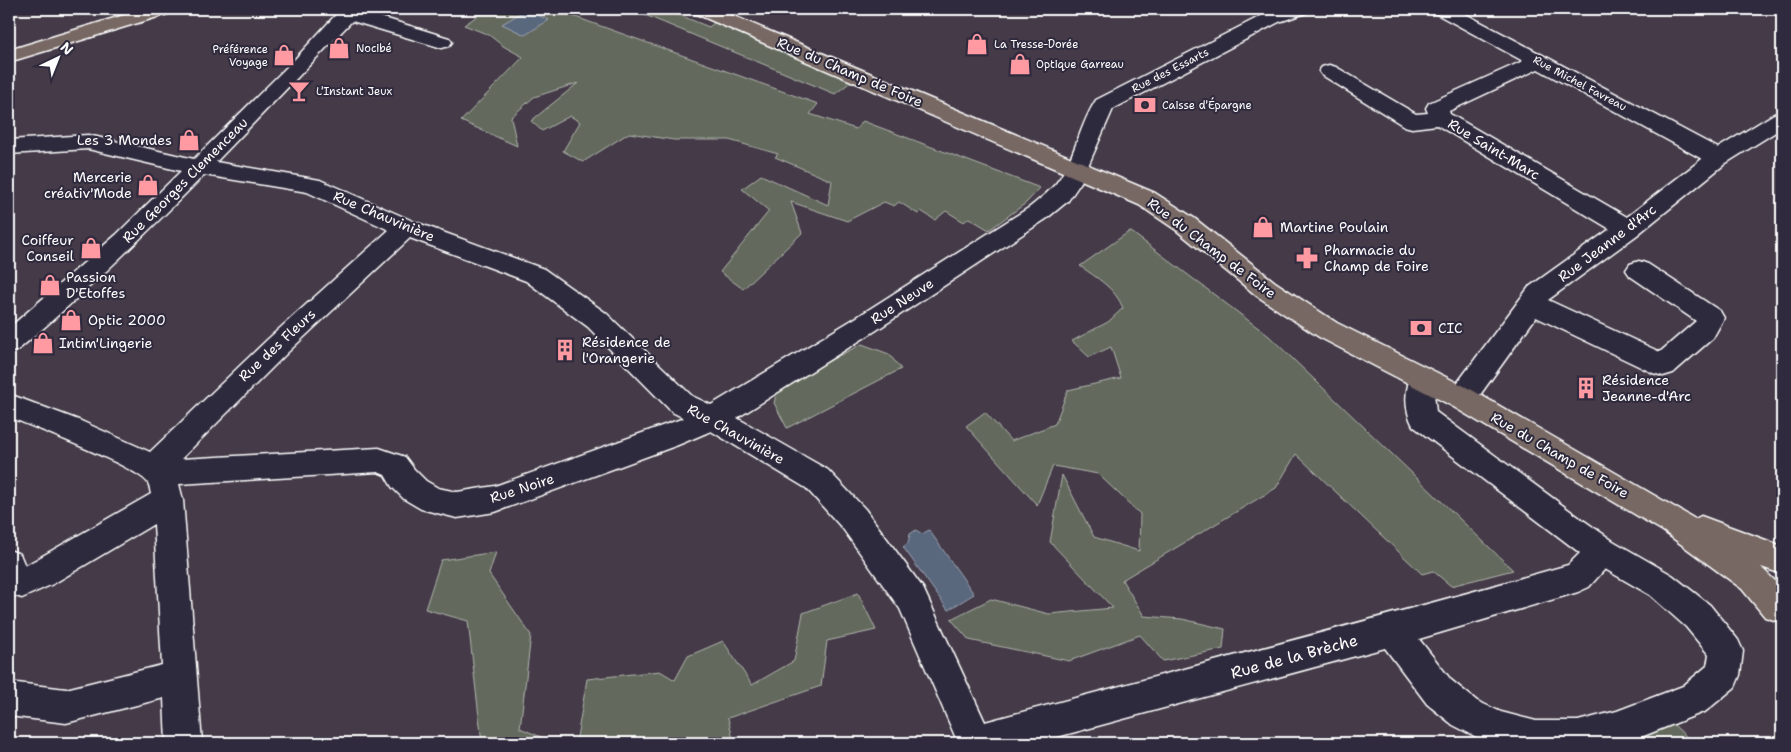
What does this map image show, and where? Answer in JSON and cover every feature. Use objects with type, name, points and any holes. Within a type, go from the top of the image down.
[{"type":"main road","points":[[9,56],[164,9]]},
{"type":"main road","name":"Rue du Champ de Foire","points":[[701,9],[1147,199],[1185,224],[1266,289],[1328,330],[1423,380],[1462,398],[1674,520],[1753,579],[1779,611]]},
{"type":"main road","name":"Rue du Champ de Foire","points":[[1674,520],[1782,560]]},
{"type":"main road","points":[[1779,611],[1772,587],[1775,572],[1782,565]]},
{"type":"street","name":"Rue des Essarts","points":[[1077,168],[1097,116],[1104,104],[1272,18],[1299,9]]},
{"type":"street","name":"Rue Michel Favreau","points":[[1442,9],[1718,158]]},
{"type":"street","points":[[350,11],[442,42]]},
{"type":"street","name":"Rue Georges Clemenceau","points":[[9,342],[66,295],[125,241],[302,63],[350,11]]},
{"type":"street","name":"Rue Saint-Marc","points":[[1540,62],[1522,68],[1437,108],[1441,118],[1628,229]]},
{"type":"street","points":[[1329,71],[1412,121],[1441,118]]},
{"type":"street","name":"Rue Jeanne d'Arc","points":[[1462,398],[1538,294],[1628,229],[1718,158],[1782,119]]},
{"type":"street","name":"Rue Chauvinière","points":[[9,147],[88,142],[198,167],[312,185],[406,228],[535,275],[597,320],[682,404],[713,418],[817,479],[854,519],[912,599],[976,742]]},
{"type":"street","name":"Rue Neuve","points":[[713,418],[866,324],[1038,213],[1062,191],[1077,168]]},
{"type":"street","name":"Rue des Fleurs","points":[[160,480],[216,403],[315,309],[406,228]]},
{"type":"street","points":[[1532,304],[1663,365],[1704,331],[1711,318],[1639,270]]},
{"type":"street","points":[[1392,631],[1439,692],[1465,713],[1496,729],[1536,739],[1578,739],[1617,729],[1694,699],[1723,674],[1726,650],[1698,616],[1661,585],[1602,551],[1515,490],[1423,418],[1420,394],[1423,380]]},
{"type":"street","points":[[9,405],[71,429],[160,480]]},
{"type":"street","name":"Rue Noire","points":[[160,480],[378,460],[395,466],[403,478],[415,490],[432,500],[457,505],[495,499],[668,437],[713,418]]},
{"type":"street","points":[[9,564],[13,581],[22,583],[42,574],[160,480]]},
{"type":"street","points":[[160,480],[180,677],[184,743]]},
{"type":"street","name":"Rue de la Brèche","points":[[976,742],[1307,652],[1392,631],[1578,577],[1602,551]]},
{"type":"street","points":[[9,699],[66,706],[180,677]]},
{"type":"green space","points":[[482,9],[531,9],[549,14],[556,10],[818,104],[810,114],[856,129],[863,121],[1040,188],[1026,203],[989,230],[969,218],[964,222],[946,211],[935,220],[921,211],[918,214],[899,202],[894,206],[884,202],[847,221],[791,202],[802,233],[743,289],[720,272],[769,211],[742,189],[761,175],[828,205],[832,181],[775,157],[778,154],[729,140],[674,140],[629,133],[583,162],[563,151],[580,122],[570,116],[542,131],[531,121],[578,83],[534,97],[511,117],[517,146],[461,121],[523,57],[503,46],[489,35],[464,25],[480,14]]},
{"type":"green space","points":[[664,9],[709,27],[715,22],[852,81],[835,94],[633,10]]},
{"type":"green space","points":[[1130,231],[1269,336],[1513,570],[1451,586],[1433,571],[1422,574],[1296,454],[1276,488],[1122,580],[1144,616],[1182,619],[1225,629],[1223,649],[1163,661],[1140,635],[1069,661],[969,640],[951,619],[991,599],[1049,614],[1113,608],[1050,542],[1062,475],[1094,537],[1139,551],[1140,514],[1098,474],[1053,466],[1037,505],[966,426],[985,412],[1011,441],[1055,424],[1068,390],[1121,378],[1111,347],[1089,357],[1072,341],[1108,322],[1123,308],[1110,289],[1080,266]]},
{"type":"green space","points":[[862,344],[889,354],[901,369],[787,428],[774,403],[778,387]]},
{"type":"green space","points":[[496,552],[489,574],[531,635],[520,728],[555,743],[482,743],[468,621],[425,609],[441,560]]},
{"type":"green space","points":[[858,593],[876,630],[827,641],[821,686],[728,718],[734,743],[576,743],[587,679],[660,671],[675,680],[688,656],[723,641],[752,685],[794,661],[803,613]]},
{"type":"green space","points":[[1673,724],[1693,743],[1625,743]]},
{"type":"water","points":[[526,10],[549,20],[525,35],[502,24]]},
{"type":"water","points":[[916,530],[922,534],[929,530],[974,594],[948,610],[903,547],[908,543],[910,534]]},
{"type":"place","name":"La Tresse-Dorée","points":[[977,44]]},
{"type":"place","name":"Nocibé","points":[[339,48]]},
{"type":"place","name":"Préférence Voyage","points":[[284,55]]},
{"type":"place","name":"Optique Garreau","points":[[1020,64]]},
{"type":"place","name":"L'Instant Jeux","points":[[299,91]]},
{"type":"place","name":"Caisse d'Épargne","points":[[1145,105]]},
{"type":"place","name":"Les 3 Mondes","points":[[189,140]]},
{"type":"place","name":"Mercerie créativ'Mode","points":[[148,185]]},
{"type":"place","name":"Martine Poulain","points":[[1263,227]]},
{"type":"place","name":"Coiffeur Conseil","points":[[91,248]]},
{"type":"place","name":"Pharmacie du Champ de Foire","points":[[1307,258]]},
{"type":"place","name":"Passion D'Etoffes","points":[[50,285]]},
{"type":"place","name":"Optic 2000","points":[[71,320]]},
{"type":"place","name":"CIC","points":[[1421,328]]},
{"type":"place","name":"Intim'Lingerie","points":[[43,343]]},
{"type":"place","name":"Résidence de l'Orangerie","points":[[565,350]]},
{"type":"place","name":"Résidence Jeanne-d'Arc","points":[[1586,388]]}]
